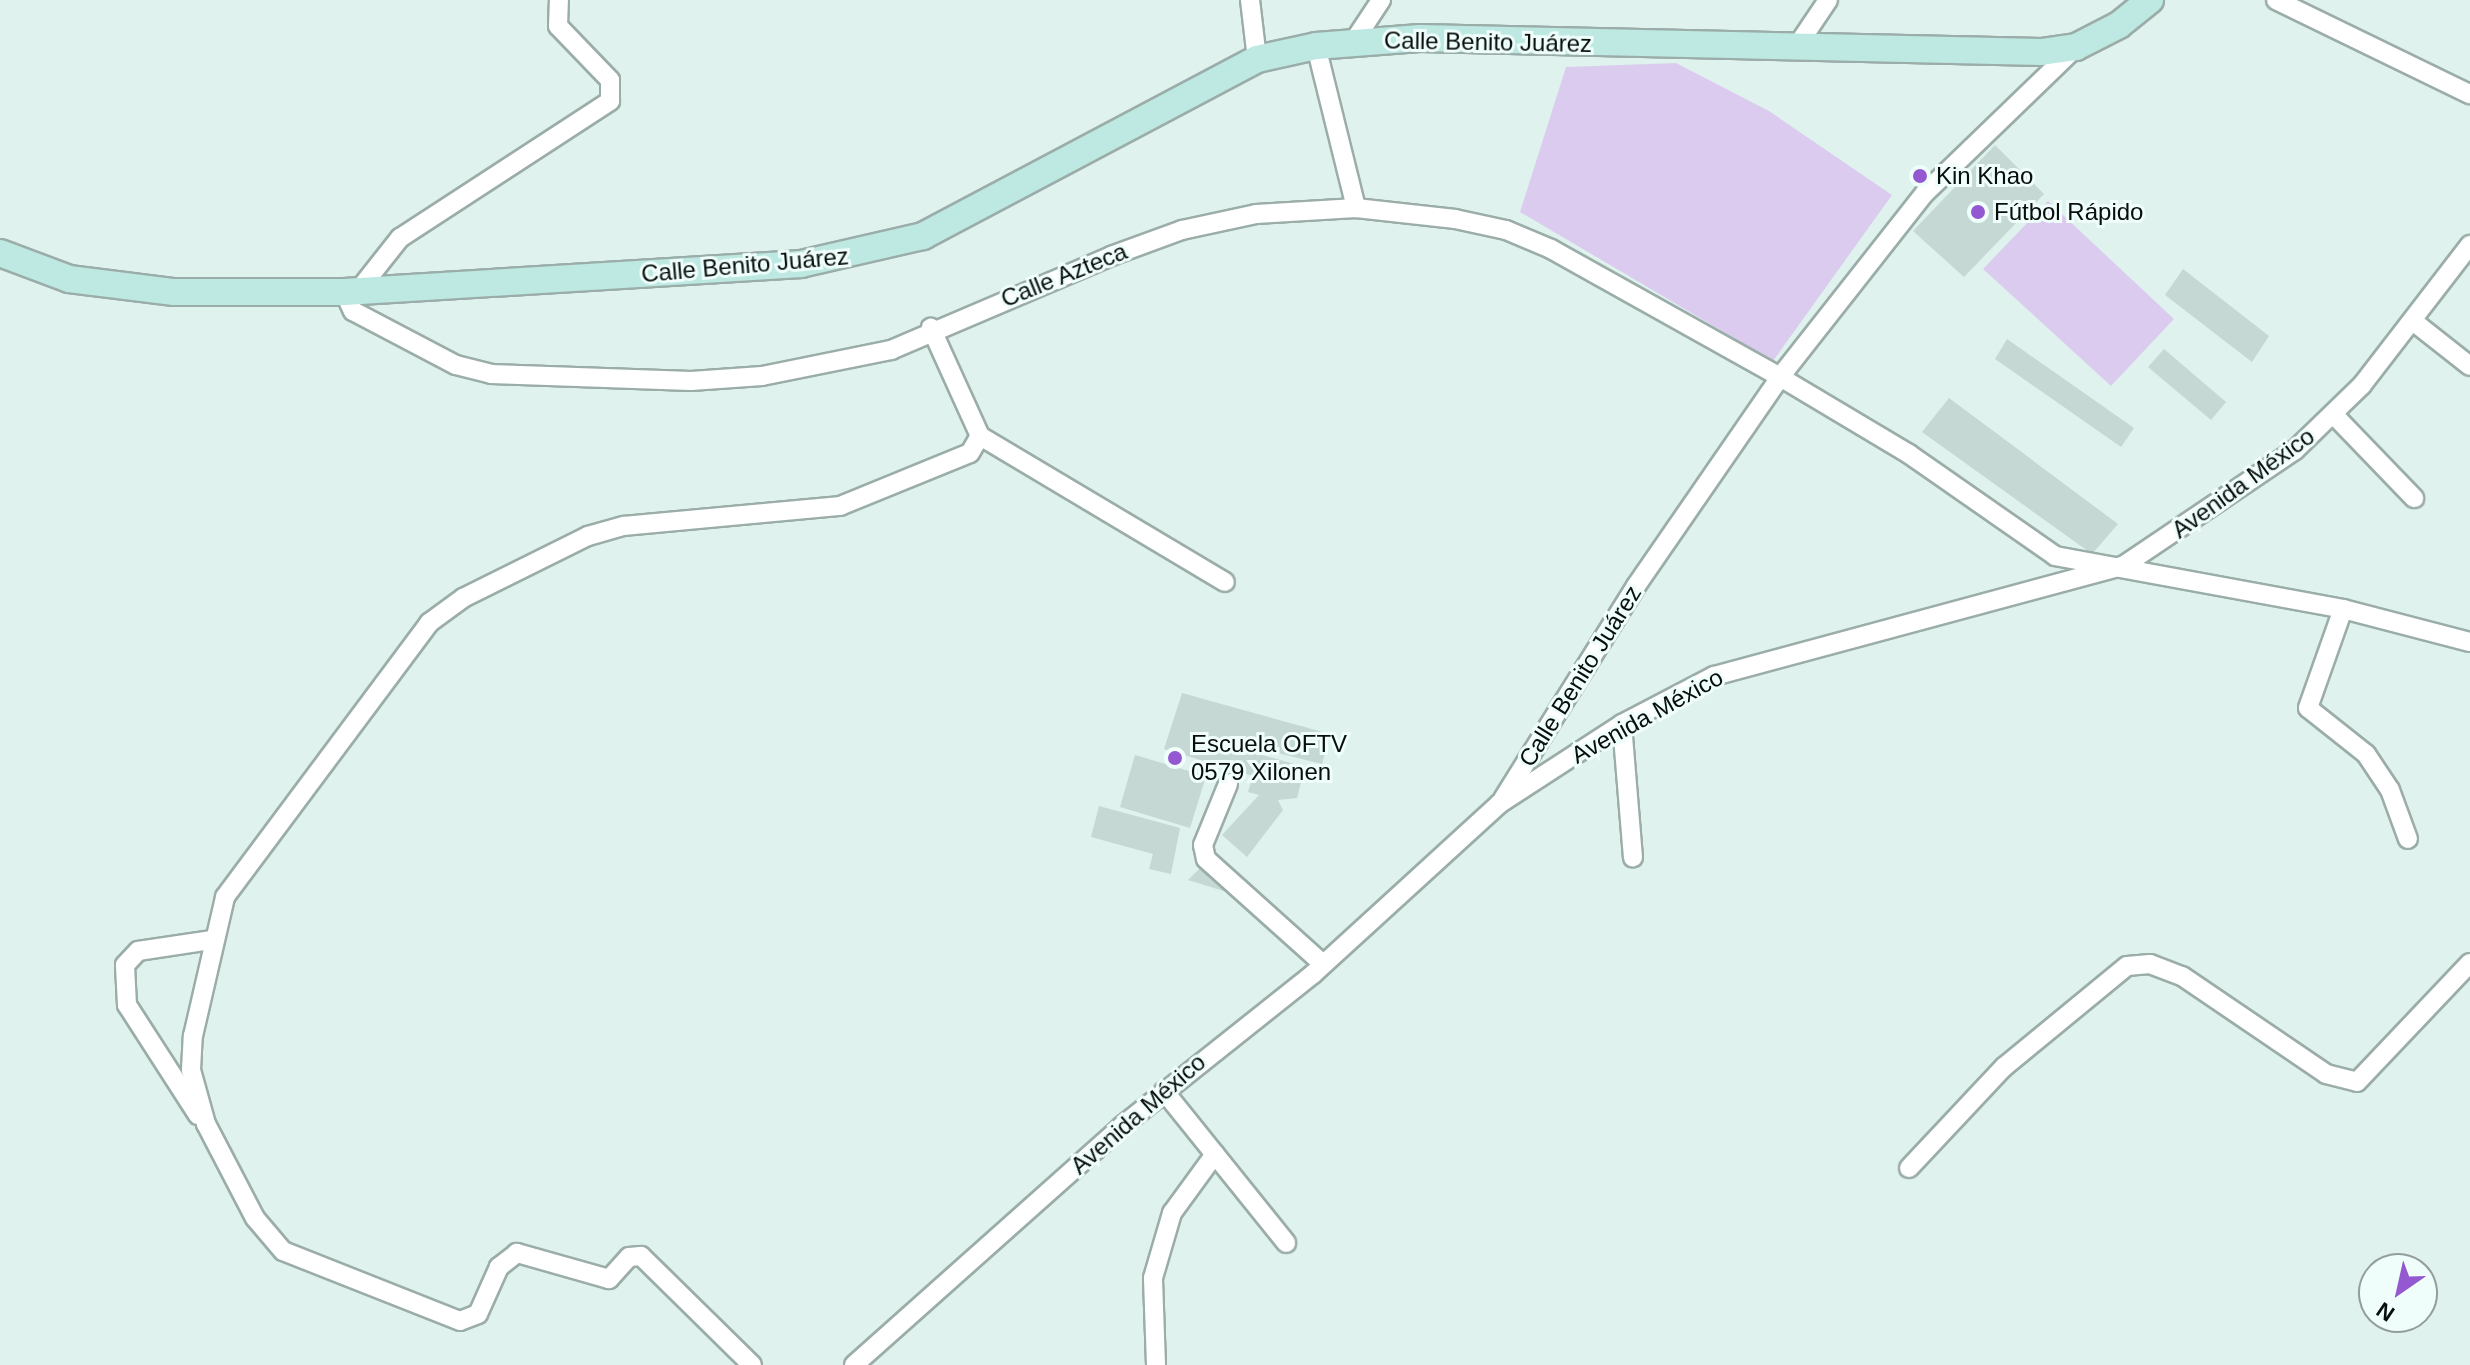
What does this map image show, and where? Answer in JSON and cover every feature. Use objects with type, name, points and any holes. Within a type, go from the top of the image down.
[{"type":"main road","points":[[2076,47],[2119,25],[2150,0]]},
{"type":"main road","name":"Calle Benito Juárez","points":[[0,253],[69,279],[121,287],[351,292],[731,270],[867,253],[981,210],[1257,59],[1316,46],[1354,41],[2004,53],[2076,47]]},
{"type":"street","points":[[351,292],[400,238],[610,101],[610,80],[558,26],[559,0]]},
{"type":"street","points":[[1250,0],[1257,59]]},
{"type":"street","points":[[1354,41],[1381,0]]},
{"type":"street","points":[[1795,49],[1828,0]]},
{"type":"street","points":[[2276,0],[2470,94]]},
{"type":"street","points":[[1316,46],[1356,208]]},
{"type":"street","name":"Calle Benito Juárez","points":[[1499,804],[1636,586],[1780,377],[1925,193],[2076,47]]},
{"type":"street","name":"Calle Azteca","points":[[351,292],[353,311],[456,365],[491,374],[691,381],[762,376],[891,350],[931,328],[1182,230],[1256,214],[1356,208],[1506,230],[1780,377],[1909,454],[2055,556],[2123,566],[2343,609],[2470,642]]},
{"type":"street","name":"Avenida México","points":[[854,1365],[1164,1091],[1323,964],[1499,804],[1622,724],[1714,676],[1782,653],[2123,566],[2226,501],[2333,414],[2414,322],[2470,245]]},
{"type":"street","points":[[2414,322],[2470,366]]},
{"type":"street","points":[[931,328],[980,436],[1225,582]]},
{"type":"street","points":[[2333,414],[2414,498]]},
{"type":"street","points":[[752,1365],[641,1256],[629,1257],[609,1279],[517,1253],[499,1267],[478,1314],[460,1321],[303,1262],[267,1237],[206,1124],[191,1070],[212,940],[225,897],[250,856],[403,652],[463,598],[550,553],[624,526],[840,506],[970,453],[980,436]]},
{"type":"street","points":[[2343,609],[2308,708],[2366,754],[2390,790],[2408,839]]},
{"type":"street","points":[[1622,724],[1633,858]]},
{"type":"street","points":[[1228,784],[1203,845],[1206,859],[1323,964]]},
{"type":"street","points":[[206,1124],[182,1097],[127,1005],[125,965],[138,951],[212,940]]},
{"type":"street","points":[[1909,1168],[2004,1067],[2127,966],[2150,964],[2182,976],[2326,1074],[2357,1082],[2470,963]]},
{"type":"street","points":[[1164,1091],[1286,1243]]},
{"type":"street","points":[[1156,1365],[1153,1278],[1172,1213],[1215,1154]]},
{"type":"shaded area","points":[[1676,63],[1769,111],[1892,195],[1773,361],[1520,212],[1566,67]]},
{"type":"shaded area","points":[[2048,201],[2174,319],[2111,386],[1983,269]]},
{"type":"building","name":"Fútbol Rápido","points":[[1995,145],[2044,194],[1964,277],[1913,231]]},
{"type":"building","points":[[2183,269],[2269,336],[2252,362],[2165,295]]},
{"type":"building","points":[[2007,339],[2134,428],[2121,447],[1995,359]]},
{"type":"building","points":[[2164,349],[2226,402],[2211,420],[2148,367]]},
{"type":"building","points":[[1949,398],[2118,524],[2092,554],[1922,432]]},
{"type":"building","points":[[1182,693],[1330,734],[1322,764],[1258,748],[1259,754],[1305,767],[1297,798],[1278,800],[1283,810],[1247,857],[1222,835],[1259,795],[1248,792],[1253,776],[1164,749]]},
{"type":"building","points":[[1135,755],[1206,776],[1190,828],[1120,807]]},
{"type":"building","points":[[1099,806],[1180,828],[1171,874],[1149,869],[1153,854],[1091,837]]},
{"type":"building","points":[[1203,865],[1225,880],[1230,893],[1188,880]]},
{"type":"place","name":"Kin Khao","points":[[1920,176]]},
{"type":"place","name":"Fútbol Rápido","points":[[1978,212]]},
{"type":"place","name":"Escuela OFTV 0579 Xilonen","points":[[1175,758]]}]
